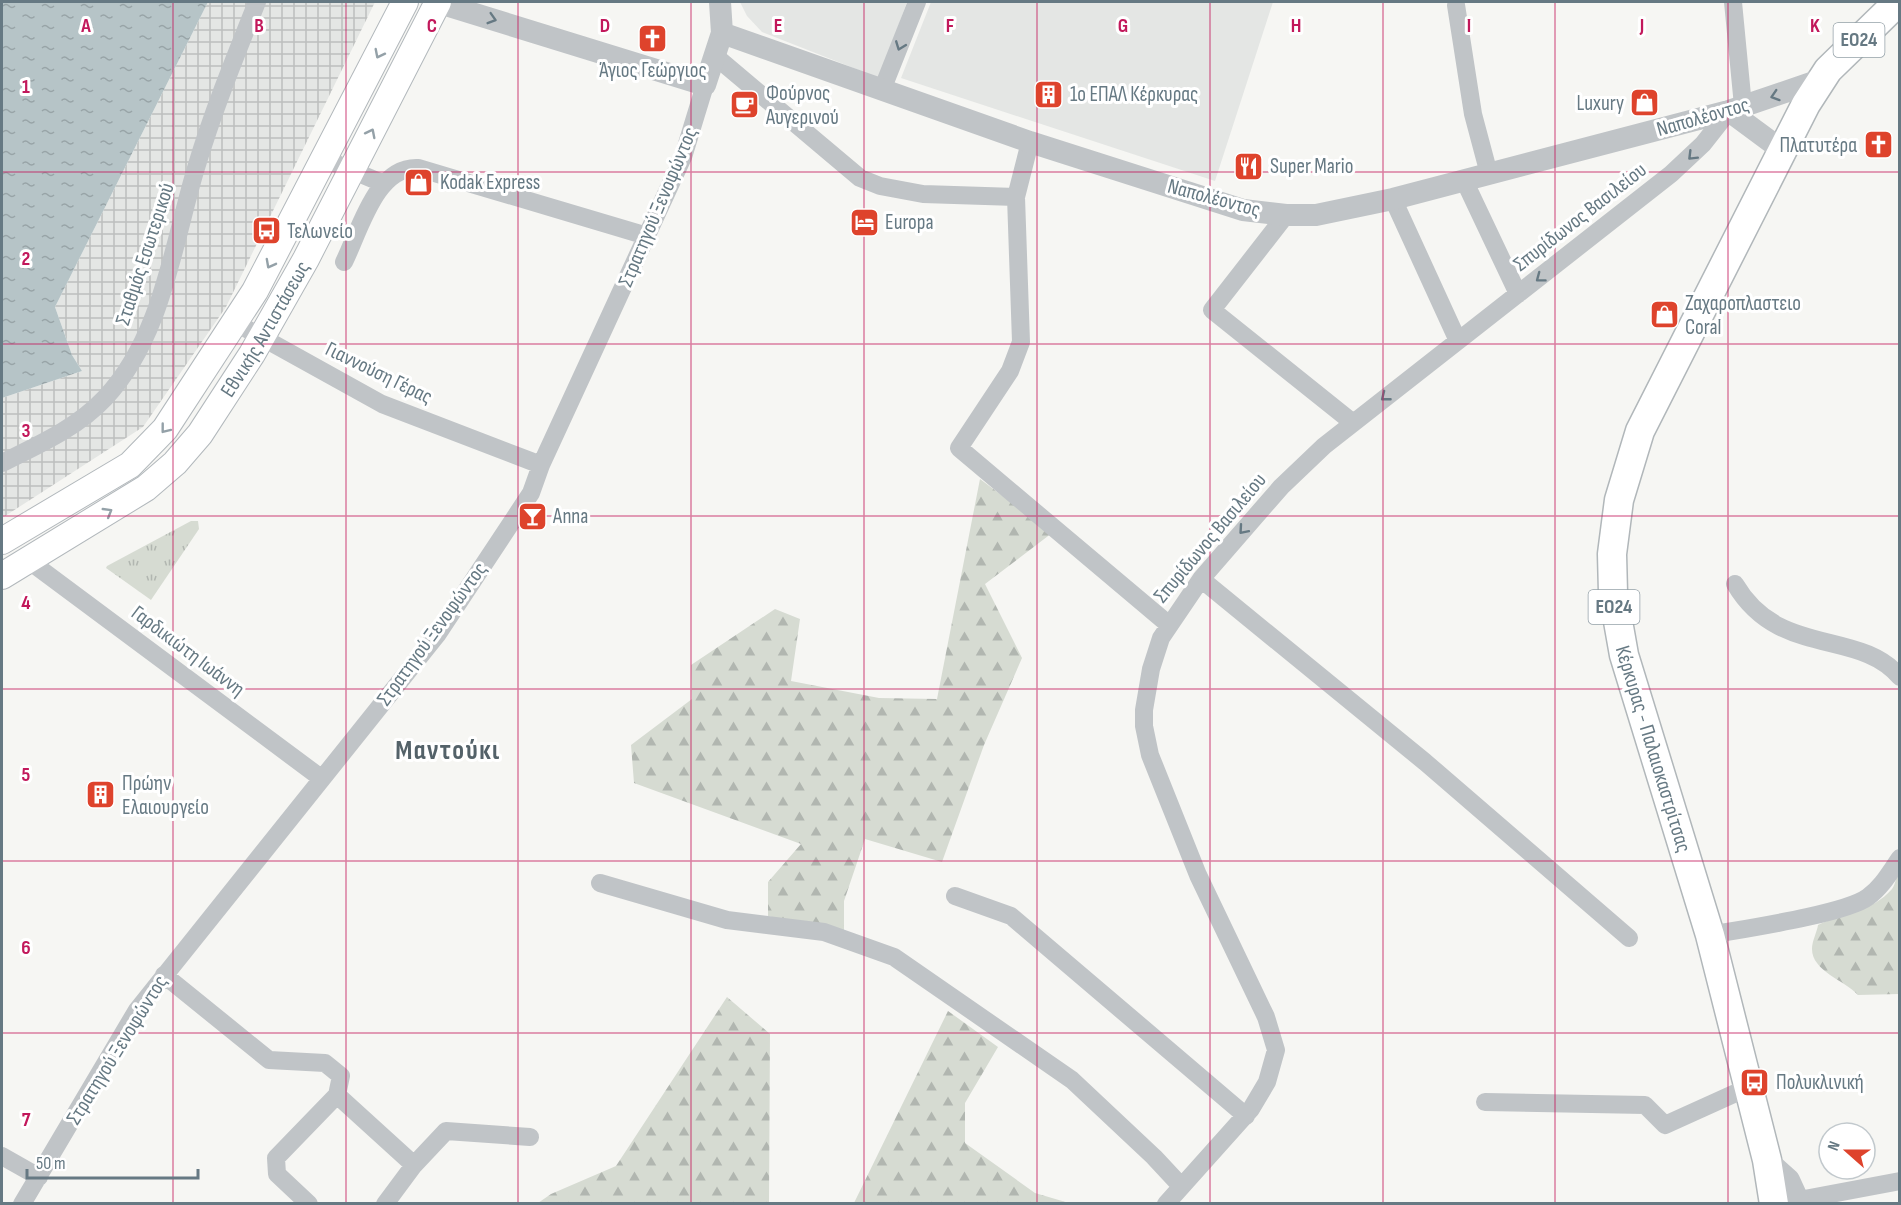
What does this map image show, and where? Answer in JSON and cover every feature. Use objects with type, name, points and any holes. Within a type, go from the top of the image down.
[{"type":"main road","name":"Εθνικής Αντιστάσεως","points":[[2,541],[130,465],[144,453],[178,411],[236,323],[325,159],[405,2]]},
{"type":"main road","name":"Εθνικής Αντιστάσεως","points":[[2,576],[146,488],[175,464],[208,422],[261,338],[352,171],[437,2]]},
{"type":"main road","name":"ΕΟ24","points":[[1820,80],[1898,2]]},
{"type":"main road","name":"Κέρκυρας - Παλαιοκαστρίτσας","points":[[1784,1203],[1767,1160],[1710,935],[1619,636],[1612,582],[1613,535],[1624,479],[1640,431],[1820,80]]},
{"type":"main road","points":[[42,516],[58,542]]},
{"type":"street","name":"Σταθμός Εσωτερικού","points":[[2,463],[84,417],[107,396],[125,372],[157,305],[210,120],[257,2]]},
{"type":"street","points":[[437,2],[705,86]]},
{"type":"street","name":"Στρατηγού Ξενοφώντος","points":[[22,1203],[137,1010],[437,635],[531,493],[541,465],[683,157],[722,33],[720,2]]},
{"type":"street","points":[[882,90],[917,2]]},
{"type":"street","points":[[1733,2],[1736,109],[1783,151]]},
{"type":"street","points":[[1456,5],[1473,114],[1489,174]]},
{"type":"street","name":"Ναπολέοντος","points":[[722,33],[1030,142],[1243,210],[1286,215],[1316,214],[1393,199],[1736,109],[1820,80]]},
{"type":"street","points":[[715,56],[860,178],[880,186],[923,194],[1016,197]]},
{"type":"street","name":"Σπυρίδωνος Βασιλείου","points":[[1166,1203],[1246,1116],[1267,1082],[1275,1061],[1275,1044],[1266,1017],[1198,875],[1150,755],[1144,726],[1147,688],[1155,652],[1168,624],[1201,579],[1281,487],[1352,422],[1683,164],[1736,109]]},
{"type":"street","points":[[1030,142],[1016,197],[1021,342],[1011,371],[959,448],[1168,624]]},
{"type":"street","points":[[325,159],[382,183]]},
{"type":"street","points":[[344,261],[382,183],[406,168],[418,168],[647,236]]},
{"type":"street","points":[[1464,180],[1518,294]]},
{"type":"street","points":[[1393,199],[1458,341]]},
{"type":"street","points":[[1286,215],[1212,310],[1352,422]]},
{"type":"street","name":"Γιαννούση Γέρας","points":[[236,323],[382,404],[541,465]]},
{"type":"street","name":"Γαρδικιώτη Ιωάννη","points":[[28,560],[321,778]]},
{"type":"street","points":[[1201,579],[1425,762],[1629,938]]},
{"type":"street","points":[[1735,584],[1746,603],[1773,624],[1799,635],[1866,656],[1887,666],[1899,677]]},
{"type":"street","points":[[1710,935],[1846,908],[1867,898],[1883,882],[1899,858]]},
{"type":"street","points":[[600,883],[727,920],[824,932],[894,957],[1072,1080],[1154,1157],[1181,1186]]},
{"type":"street","points":[[955,896],[1011,916],[1246,1116]]},
{"type":"street","points":[[164,975],[269,1060],[325,1063],[341,1076],[337,1095],[276,1158],[277,1174],[309,1203]]},
{"type":"street","points":[[1485,1102],[1645,1105],[1665,1125],[1749,1087]]},
{"type":"street","points":[[337,1095],[414,1166]]},
{"type":"street","points":[[385,1203],[446,1131],[530,1137]]},
{"type":"street","points":[[2,1156],[39,1177]]},
{"type":"street","points":[[1784,1203],[1899,1181]]},
{"type":"shaded area","points":[[208,2],[375,2],[226,307],[143,427],[2,518],[2,398],[82,371],[72,355],[55,307]]},
{"type":"shaded area","points":[[740,2],[907,2],[879,78],[762,32],[747,16]]},
{"type":"shaded area","points":[[931,2],[1273,2],[1215,181],[901,78]]},
{"type":"green space","points":[[980,479],[1052,533],[985,584],[1022,658],[984,745],[942,862],[865,839],[844,901],[844,934],[768,916],[768,882],[801,844],[634,783],[631,745],[692,699],[691,665],[775,609],[800,619],[791,681],[879,698],[937,699]]},
{"type":"green space","points":[[191,521],[198,521],[199,529],[151,600],[106,568],[107,566]]},
{"type":"green space","points":[[1899,866],[1899,994],[1858,995],[1830,975],[1813,957],[1812,949],[1818,925],[1876,903],[1892,889]]},
{"type":"green space","points":[[727,997],[770,1034],[769,1202],[775,1203],[538,1203],[551,1194],[616,1166]]},
{"type":"green space","points":[[948,1011],[998,1047],[965,1103],[965,1143],[1035,1193],[1069,1203],[854,1203]]},
{"type":"water","points":[[2,2],[208,2],[55,307],[72,355],[82,371],[2,398]]},
{"type":"place","name":"Άγιος Γεώργιος","points":[[653,39]]},
{"type":"place","name":"1ο ΕΠΑΛ Κέρκυρας","points":[[1049,94]]},
{"type":"place","name":"Luxury","points":[[1645,103]]},
{"type":"place","name":"Φούρνος Αυγερινού","points":[[745,105]]},
{"type":"place","name":"Πλατυτέρα","points":[[1878,145]]},
{"type":"place","name":"Super Mario","points":[[1249,166]]},
{"type":"place","name":"Kodak Express","points":[[419,182]]},
{"type":"place","name":"Europa","points":[[864,222]]},
{"type":"place","name":"Τελωνείο","points":[[266,231]]},
{"type":"place","name":"Ζαχαροπλαστειο Coral","points":[[1664,315]]},
{"type":"place","name":"Anna","points":[[532,516]]},
{"type":"place","name":"Πρώην Ελαιουργείο","points":[[101,795]]},
{"type":"place","name":"Πολυκλινική","points":[[1755,1082]]},
{"type":"district","name":"Μαντούκι","points":[[448,751]]}]
